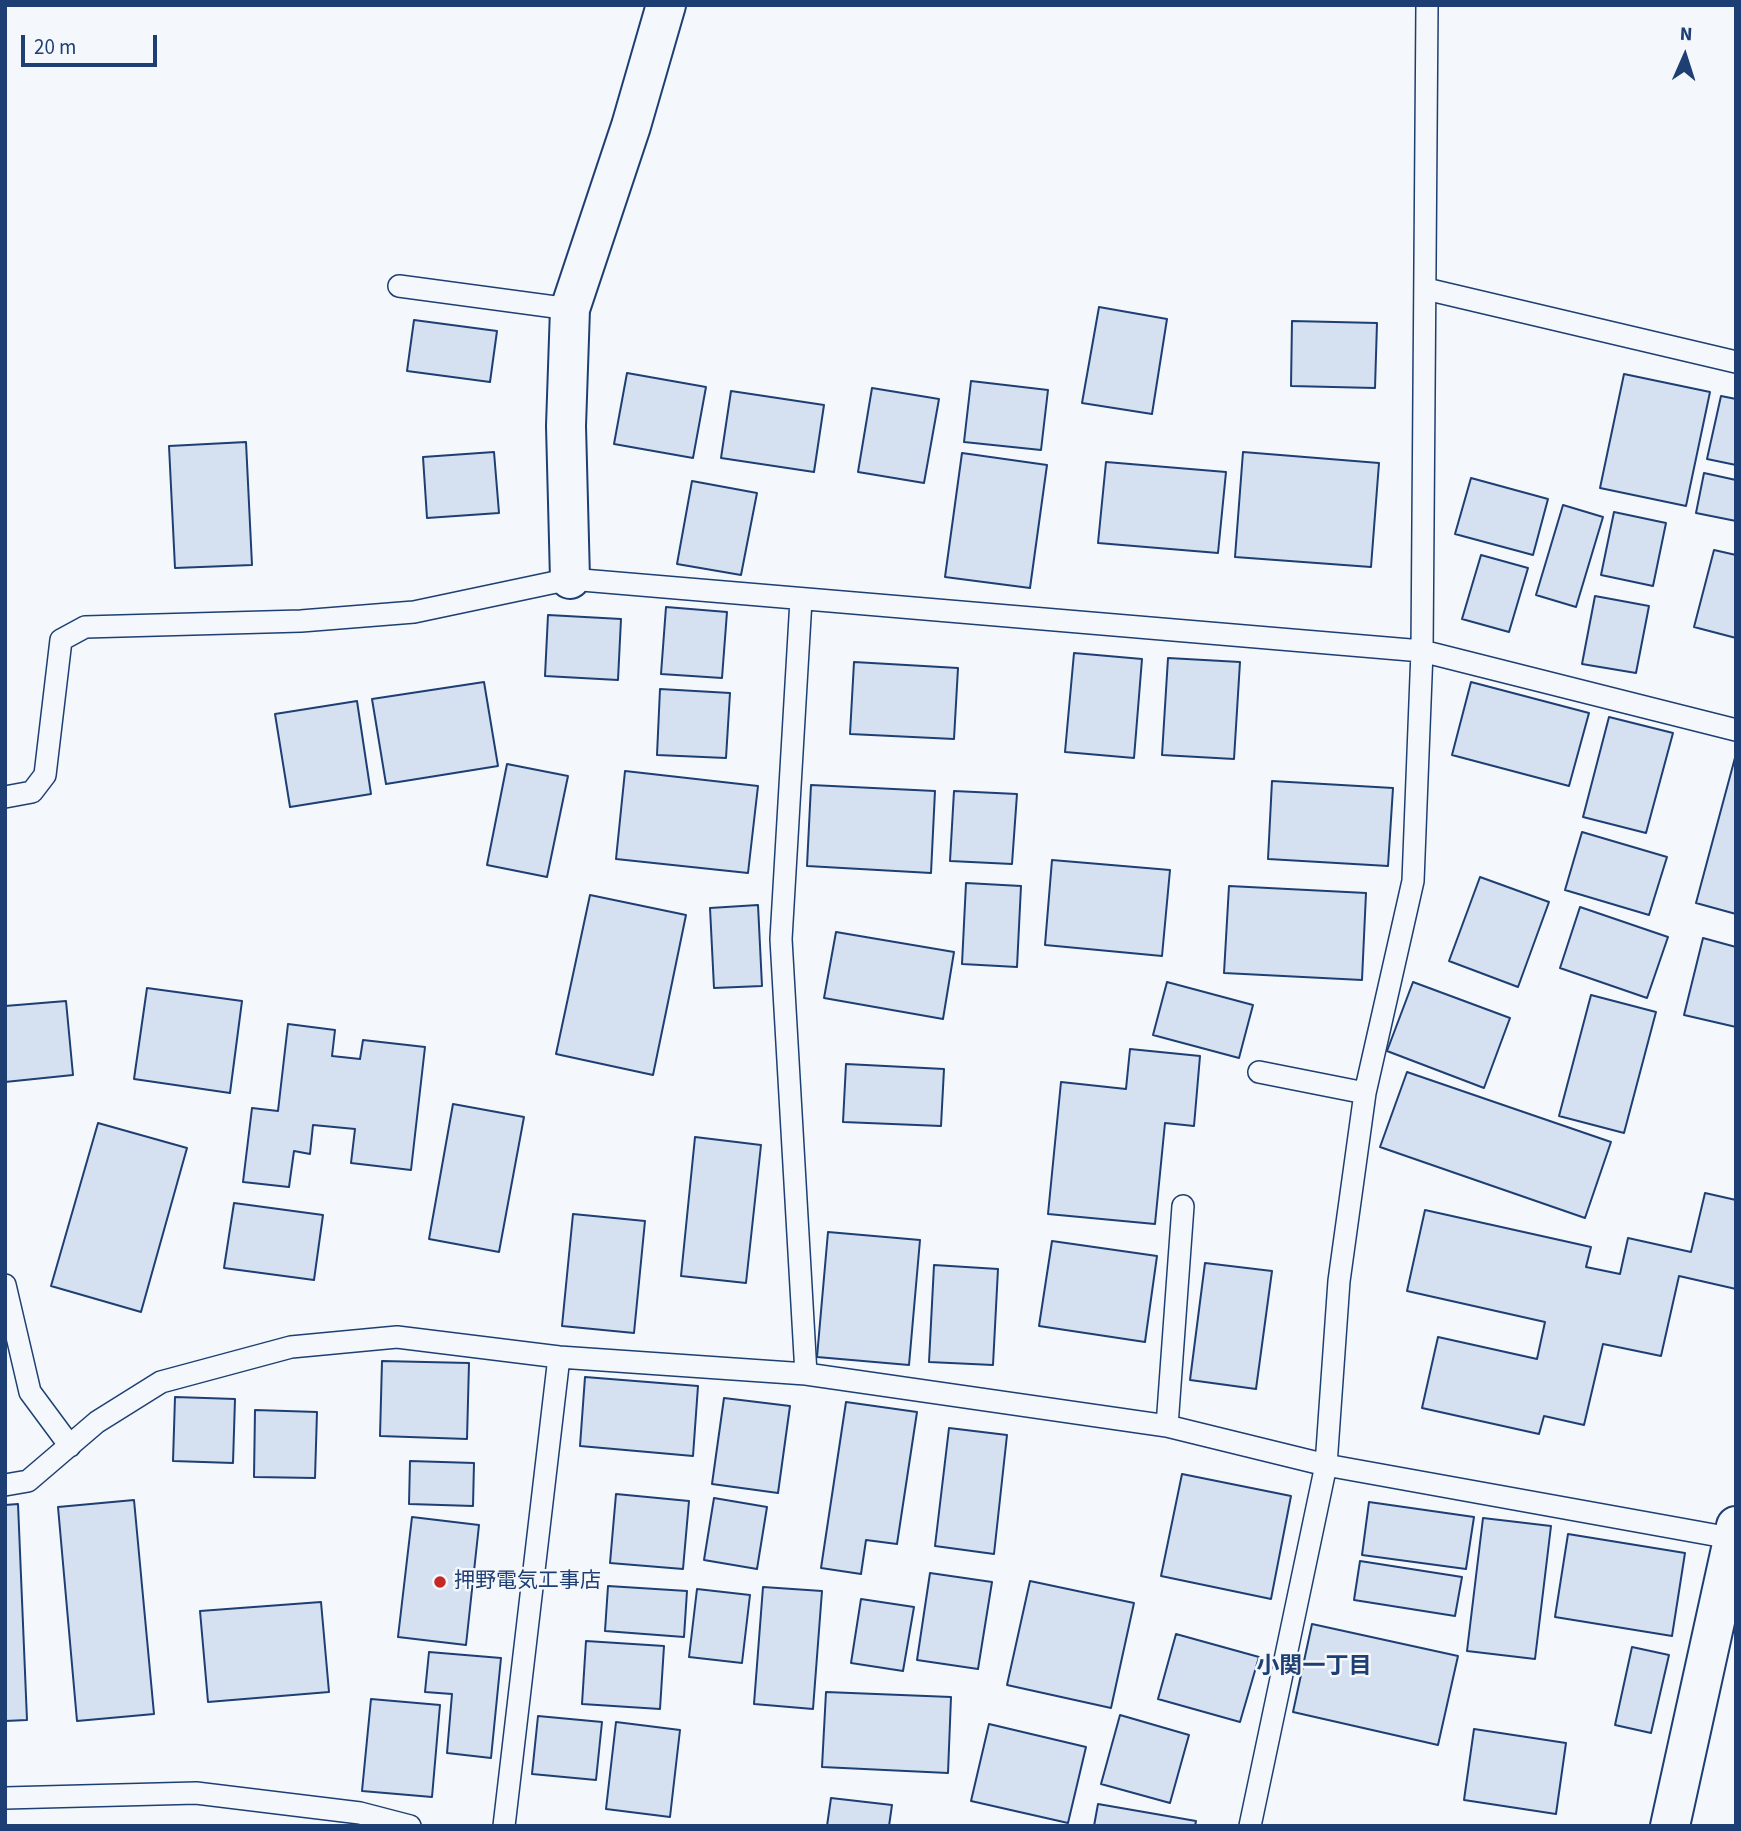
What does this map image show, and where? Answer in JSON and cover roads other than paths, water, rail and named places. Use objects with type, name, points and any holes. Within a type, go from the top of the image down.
[{"type":"street","points":[[570,579],[566,426],[570,309],[631,126],[666,5]]},
{"type":"street","points":[[1670,1826],[1735,1534]]},
{"type":"lane","points":[[1250,1826],[1326,1465],[1339,1281],[1365,1093],[1413,881],[1422,651],[1427,5]]},
{"type":"lane","points":[[399,286],[570,309]]},
{"type":"lane","points":[[1426,289],[1736,362]]},
{"type":"lane","points":[[5,797],[32,792],[45,775],[61,640],[85,628],[301,621],[414,612],[570,579],[1422,651],[1736,730]]},
{"type":"lane","points":[[801,600],[781,939],[806,1374]]},
{"type":"lane","points":[[1259,1072],[1365,1093]]},
{"type":"lane","points":[[1167,1426],[1183,1206]]},
{"type":"lane","points":[[5,1285],[30,1392],[70,1446]]},
{"type":"lane","points":[[5,1485],[29,1481],[97,1422],[161,1382],[291,1347],[397,1337],[559,1357],[806,1374],[1167,1426],[1326,1465],[1735,1534]]},
{"type":"lane","points":[[503,1826],[559,1357]]},
{"type":"lane","points":[[5,1798],[195,1793],[360,1812],[410,1826]]},
{"type":"place","name":"押野電気工事店","points":[[440,1582]]},
{"type":"district","name":"小関一丁目","points":[[1314,1668]]}]
